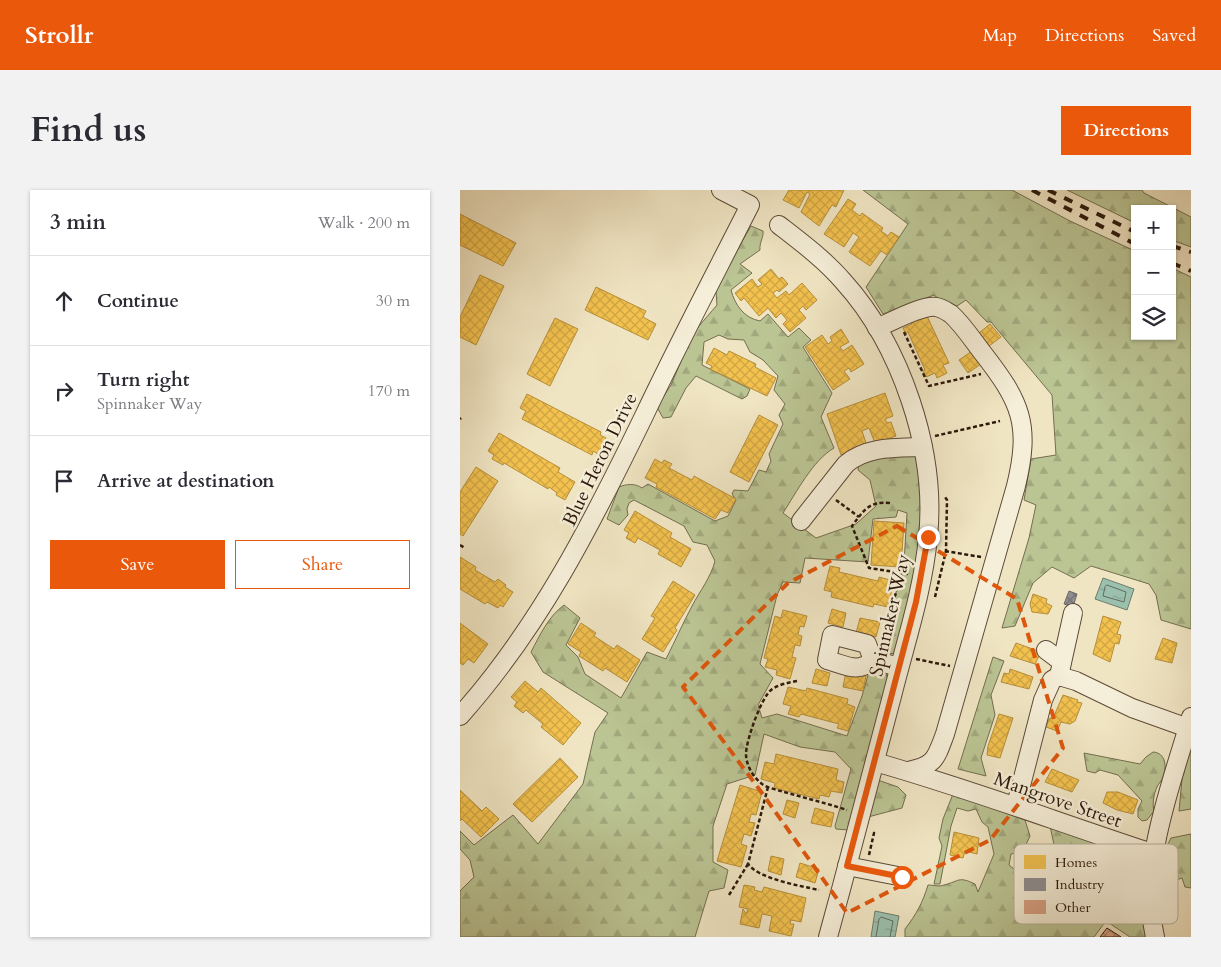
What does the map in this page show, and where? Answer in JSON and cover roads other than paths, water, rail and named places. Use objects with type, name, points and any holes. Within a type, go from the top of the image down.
[{"type":"street","name":"Blue Heron Drive","points":[[460,716],[523,635],[563,574],[605,498],[750,205],[721,190]]},
{"type":"street","name":"Spinnaker Way","points":[[778,225],[819,258],[854,294],[877,328],[892,356],[926,442],[929,494],[928,537],[916,602],[904,662],[828,937]]},
{"type":"street","points":[[877,328],[926,308],[935,306],[944,309],[957,319],[997,371],[1018,408],[1023,425],[1022,462],[1016,486],[945,734],[935,757],[928,765],[908,771]]},
{"type":"street","points":[[801,521],[846,464],[853,458],[864,453],[926,442]]},
{"type":"street","points":[[1016,806],[1041,722],[1048,687],[1061,669],[1077,617]]},
{"type":"street","points":[[1046,650],[1061,669],[1076,681],[1132,708],[1189,722],[1156,844]]},
{"type":"street","points":[[873,660],[904,662]]},
{"type":"street","name":"Mangrove Street","points":[[875,762],[1016,806],[1082,831],[1124,844]]},
{"type":"street","points":[[847,866],[902,877]]},
{"type":"street","points":[[1152,924],[1155,937]]},
{"type":"water","points":[[1103,578],[1134,589],[1127,610],[1095,599]]},
{"type":"water","points":[[875,911],[899,916],[895,937],[871,937]]},
{"type":"railway","points":[[1032,190],[1131,242]]},
{"type":"railway","points":[[1048,190],[1131,230]]},
{"type":"railway","points":[[1176,247],[1191,252]]},
{"type":"railway","points":[[1176,265],[1191,271]]}]
